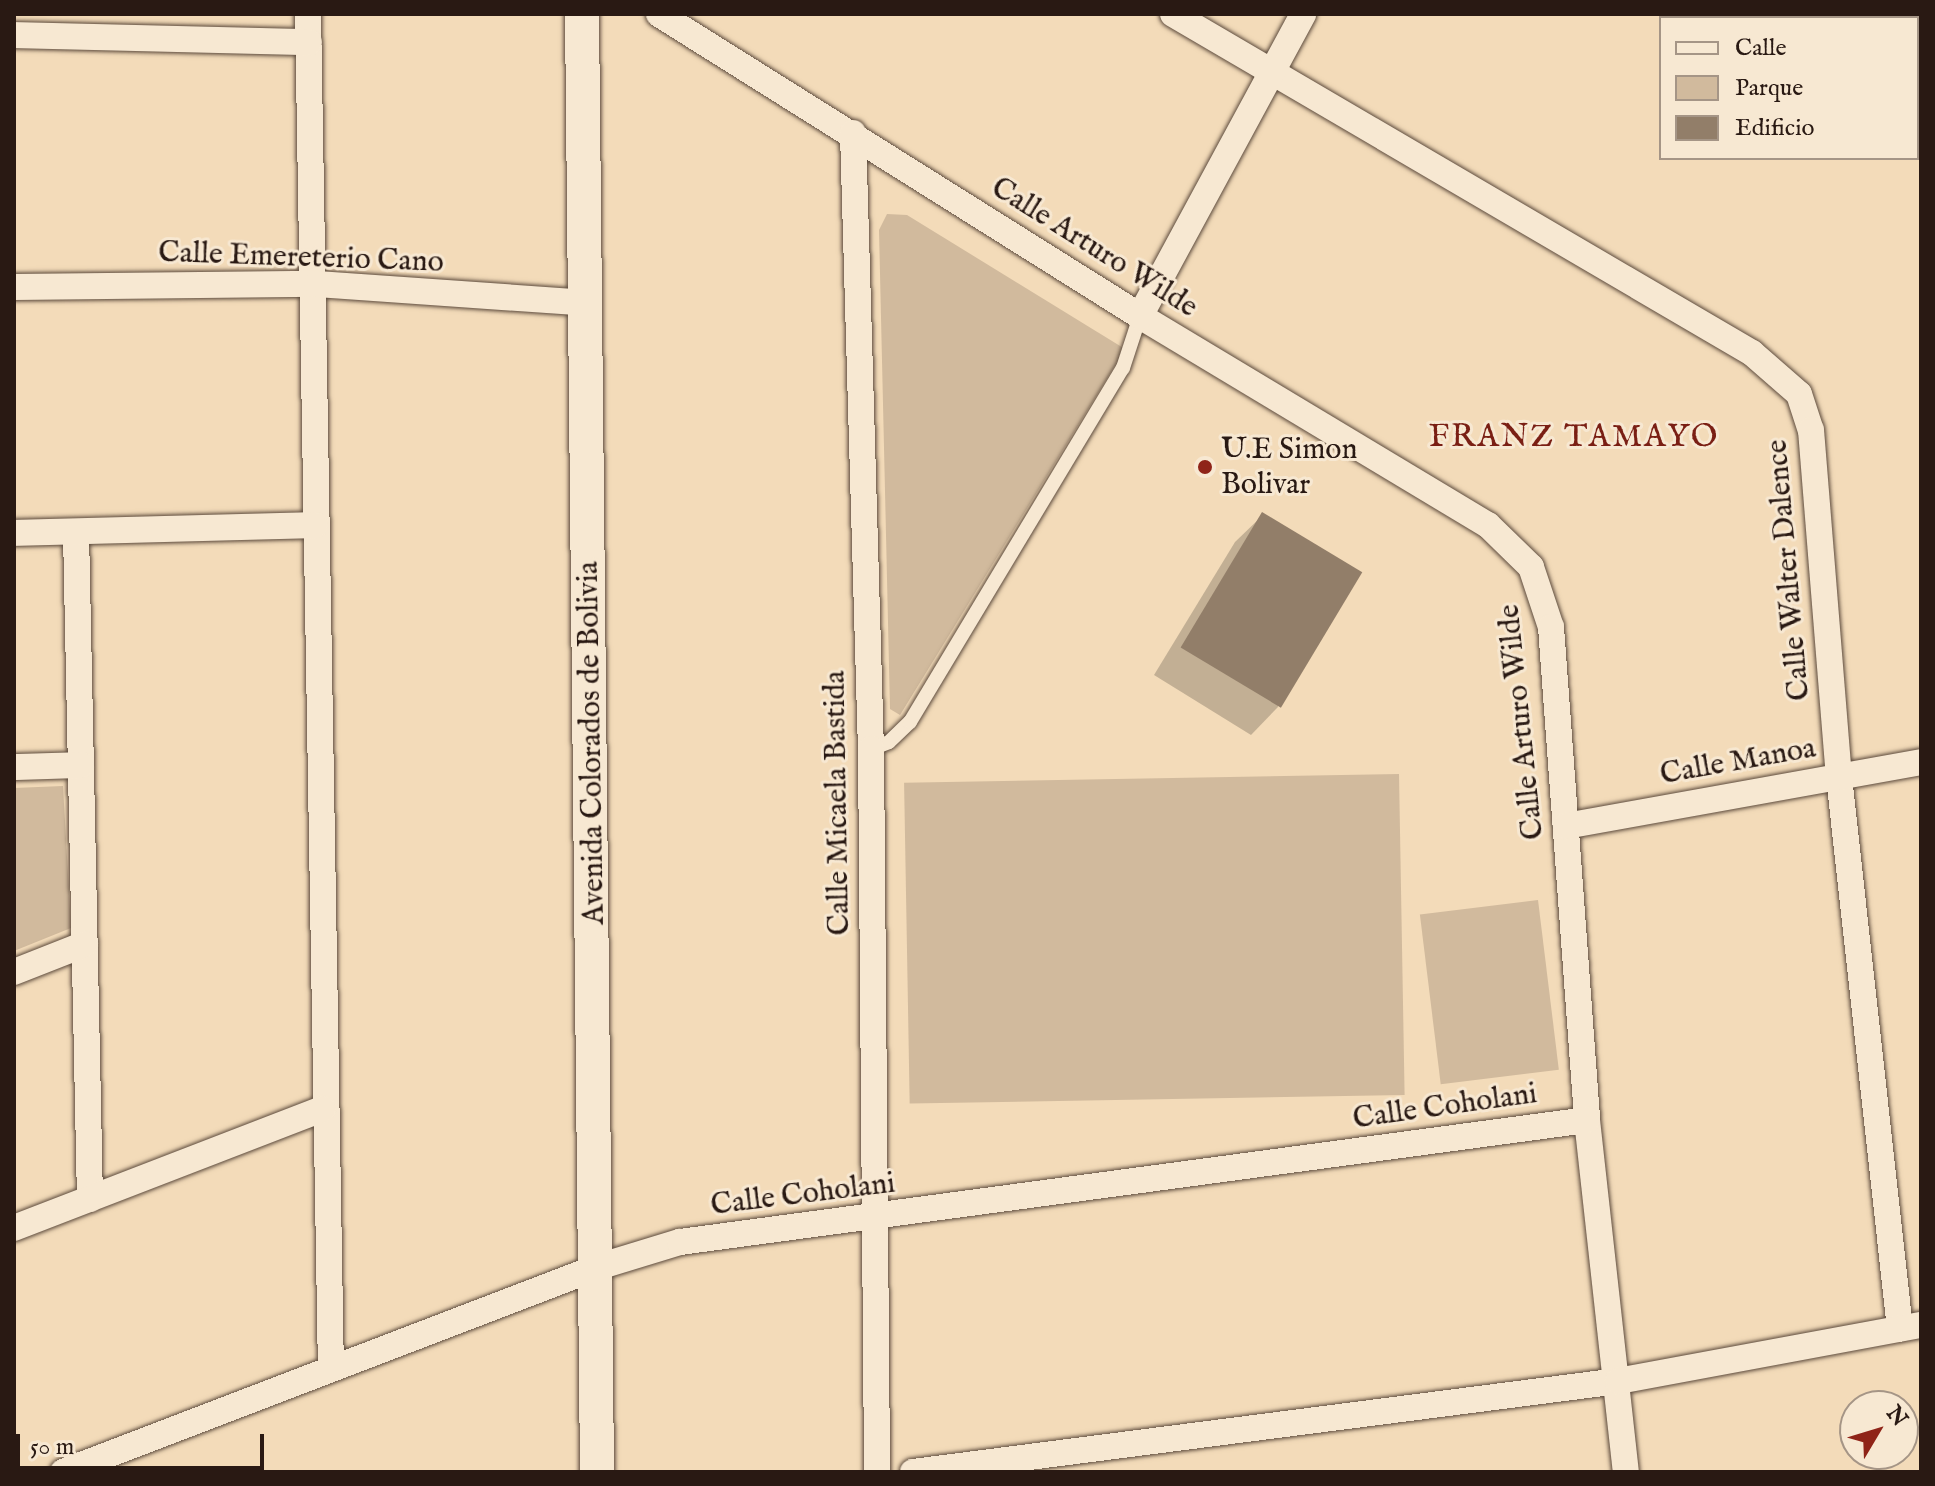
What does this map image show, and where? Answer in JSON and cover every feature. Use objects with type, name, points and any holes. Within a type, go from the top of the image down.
[{"type":"street","points":[[308,14],[317,284],[315,525],[323,1109],[331,1367]]},
{"type":"street","name":"Avenida Colorados de Bolivia","points":[[582,14],[598,1267],[597,1472]]},
{"type":"street","name":"Calle Arturo Wilde","points":[[659,14],[1140,316],[1488,525],[1515,547],[1544,595],[1551,627],[1587,1120],[1626,1472]]},
{"type":"street","name":"Calle Walter Dalence","points":[[1173,14],[1752,353],[1799,394],[1811,430],[1839,777],[1910,1327]]},
{"type":"street","points":[[1140,316],[1269,70],[1303,14]]},
{"type":"street","points":[[14,35],[67,24],[309,42]]},
{"type":"street","name":"Calle Micaela Bastida","points":[[853,133],[871,749],[872,1219],[877,1472]]},
{"type":"street","name":"Calle Emereterio Cano","points":[[14,287],[317,284],[587,303]]},
{"type":"street","points":[[14,533],[315,525]]},
{"type":"street","points":[[76,532],[90,1199]]},
{"type":"street","name":"Calle Manoa","points":[[1566,826],[1921,762]]},
{"type":"street","points":[[14,767],[81,765]]},
{"type":"street","points":[[14,972],[85,944]]},
{"type":"street","points":[[14,1228],[323,1109]]},
{"type":"street","name":"Calle Coholani","points":[[63,1472],[598,1267],[680,1242],[872,1219],[1587,1120]]},
{"type":"street","points":[[913,1472],[1618,1381],[1910,1327]]},
{"type":"lane","points":[[871,749],[889,742],[910,722],[1123,368],[1140,316]]},
{"type":"green space","points":[[887,214],[907,215],[1125,349],[900,715],[890,709],[879,230]]},
{"type":"green space","points":[[1399,774],[1405,1095],[910,1104],[904,783]]},
{"type":"green space","points":[[63,786],[71,928],[14,951],[14,788]]},
{"type":"green space","points":[[1538,900],[1559,1070],[1441,1084],[1420,915]]},
{"type":"building","points":[[1262,512],[1362,572],[1281,708],[1181,647]]},
{"type":"place","name":"U.E Simon Bolivar","points":[[1205,467]]},
{"type":"district","name":"FRANZ TAMAYO","points":[[1574,438]]}]
